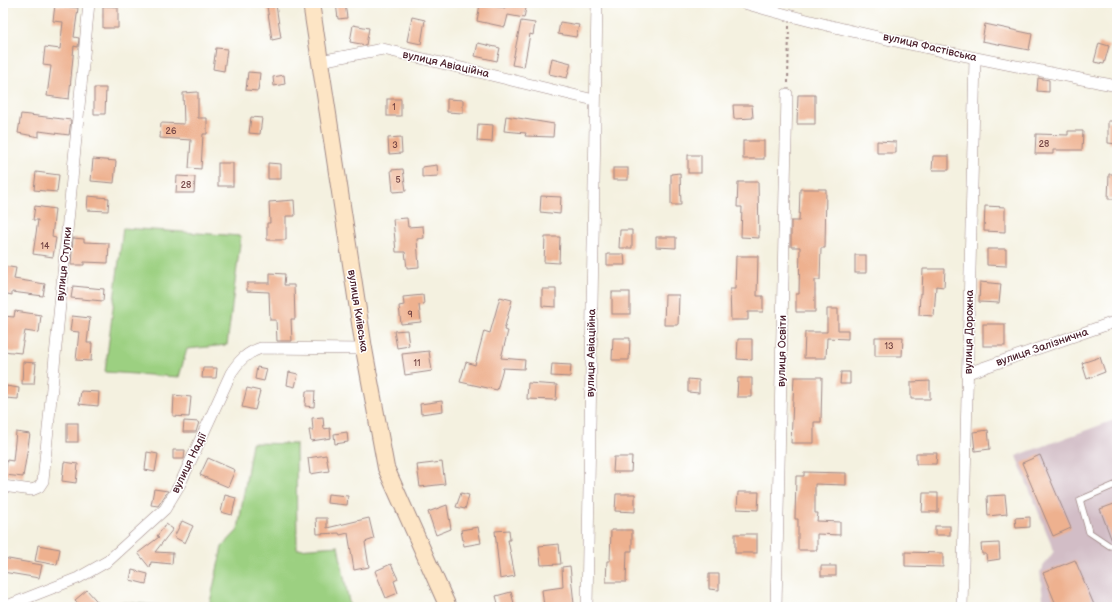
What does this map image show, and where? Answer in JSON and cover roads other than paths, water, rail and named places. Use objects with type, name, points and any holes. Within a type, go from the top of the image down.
[{"type":"street","name":"вулиця Ступки","points":[[3,486],[32,490],[39,487],[43,481],[89,3]]},
{"type":"street","name":"вулиця Київська","points":[[311,3],[364,349],[386,468],[448,607]]},
{"type":"street","name":"вулиця Авіаційна","points":[[587,607],[596,3]]},
{"type":"street","name":"вулиця Фастівська","points":[[744,3],[790,16],[975,58],[1117,86]]},
{"type":"street","name":"вулиця Авіаційна","points":[[320,61],[383,49],[594,100]]},
{"type":"street","name":"вулиця Дорожна","points":[[962,607],[975,58]]},
{"type":"street","name":"вулиця Освіти","points":[[776,607],[787,94]]},
{"type":"street","name":"вулиця Залізнична","points":[[968,373],[1117,321]]},
{"type":"street","name":"вулиця Надії","points":[[4,607],[78,578],[108,561],[165,509],[180,484],[231,373],[242,358],[250,351],[261,348],[364,349]]},
{"type":"lane","points":[[1117,484],[1080,500],[1089,532],[1110,546],[1117,544]]}]
